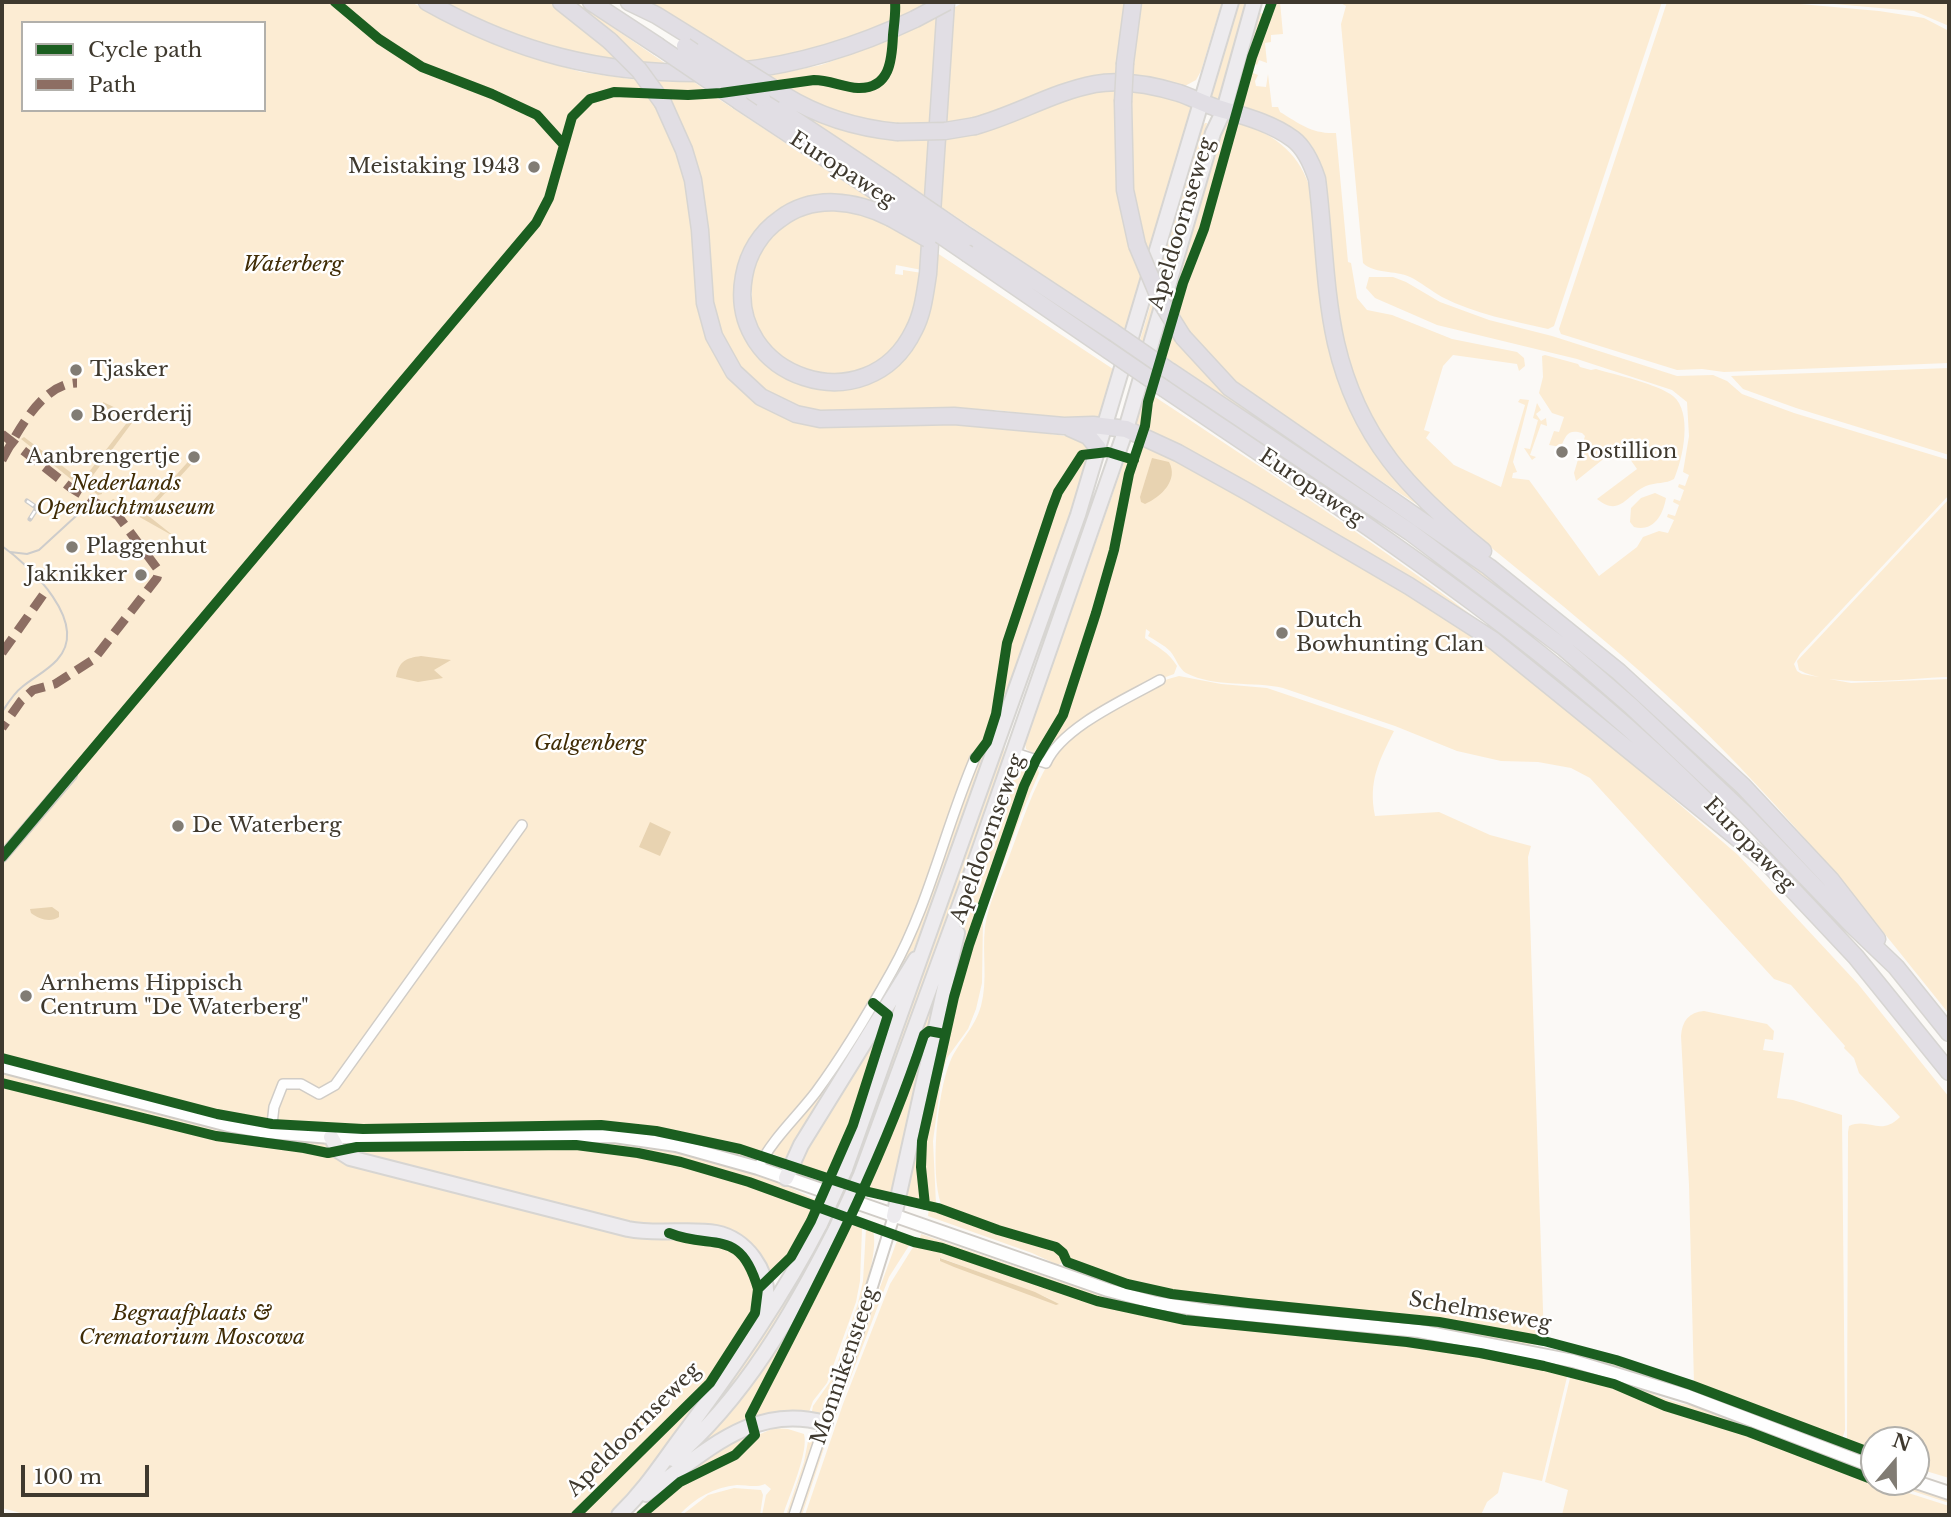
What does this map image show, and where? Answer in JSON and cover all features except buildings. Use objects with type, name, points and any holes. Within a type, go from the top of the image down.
[{"type":"highway","points":[[427,2],[498,37],[558,57],[599,67],[678,73],[734,72],[794,63],[850,47],[915,19],[946,2]]},
{"type":"highway","points":[[561,2],[610,41],[639,70],[663,103],[684,150],[693,180],[705,303],[714,336],[727,362],[754,391],[784,409],[820,419],[954,416],[1126,429],[1178,453],[1409,586],[1493,640],[1767,862]]},
{"type":"highway","name":"Europaweg","points":[[591,2],[739,101],[891,210],[1049,310],[1415,558],[1563,671],[1675,770],[1767,862],[1856,957],[1949,1072]]},
{"type":"highway","name":"Europaweg","points":[[618,2],[1410,532],[1564,648],[1686,757],[1745,814],[1896,967],[1949,1033]]},
{"type":"highway","points":[[629,2],[656,15],[808,108],[870,129],[928,133],[975,125],[1011,115],[1066,92],[1108,82],[1142,84],[1182,93],[1201,103],[1257,121],[1291,138],[1312,165],[1320,201],[1336,342],[1345,375],[1357,406],[1382,451],[1414,490],[1454,528],[1545,601],[1575,635]]},
{"type":"highway","points":[[891,210],[818,203],[788,213],[764,233],[753,249],[745,268],[743,304],[747,320],[757,341],[776,362],[792,373],[816,382],[853,381],[876,372],[888,363],[905,345],[915,329],[928,274],[946,2]]},
{"type":"highway","points":[[1133,2],[1123,102],[1123,169],[1128,210],[1137,245],[1161,302],[1183,337],[1230,388],[1444,535],[1575,635],[1661,709],[1743,786],[1831,880],[1896,967]]},
{"type":"highway","points":[[1064,426],[1088,436],[1098,448]]},
{"type":"main road","name":"Apeldoornseweg","points":[[623,1511],[659,1471],[782,1293],[820,1224],[845,1169],[1058,574],[1105,428],[1231,2]]},
{"type":"main road","name":"Apeldoornseweg","points":[[659,1471],[691,1444],[748,1375],[799,1298],[861,1175],[968,883],[1126,429],[1209,145],[1224,110],[1254,2]]},
{"type":"main road","points":[[894,1216],[968,883]]},
{"type":"main road","points":[[786,1178],[801,1145],[925,946]]},
{"type":"main road","name":"Schelmseweg","points":[[2,1066],[193,1117],[267,1132],[331,1137],[614,1136],[676,1145],[758,1168],[1063,1276],[1156,1303],[1208,1311],[1419,1331],[1573,1361],[1688,1396],[1860,1462]]},
{"type":"main road","points":[[331,1137],[340,1152],[350,1158],[616,1226],[653,1233],[711,1233],[731,1238],[748,1251],[758,1266],[764,1284],[765,1306],[755,1334]]},
{"type":"main road","points":[[623,1511],[729,1435],[751,1424],[791,1417],[825,1423]]},
{"type":"main road","points":[[1930,1487],[1949,1493]]},
{"type":"street","name":"Apeldoornseweg","points":[[1012,752],[1046,763],[1064,740],[1100,712],[1160,680]]},
{"type":"street","name":"Apeldoornseweg","points":[[758,1168],[767,1151],[818,1090],[902,952],[975,758]]},
{"type":"street","points":[[2,857],[72,775]]},
{"type":"street","points":[[267,1132],[272,1124],[274,1107],[283,1084],[301,1084],[319,1094],[335,1085],[522,825]]},
{"type":"street","name":"Monnikensteeg","points":[[794,1515],[855,1341],[894,1216]]},
{"type":"green space","name":"Galgenberg","points":[[2,2],[411,2],[473,35],[523,55],[581,72],[638,80],[646,91],[603,91],[584,101],[567,129],[545,203],[538,217],[395,391],[540,219],[564,147],[579,113],[591,101],[606,95],[650,96],[662,114],[688,181],[703,319],[770,408],[957,422],[1074,437],[1088,447],[1087,465],[1077,502],[961,833],[920,935],[905,968],[786,1159],[771,1153],[773,1148],[815,1088],[763,1151],[759,1152],[656,1129],[602,1123],[336,1127],[277,1123],[269,1120],[267,1122],[218,1113],[75,1075],[75,1072],[70,1071],[69,1074],[2,1056],[2,861],[323,478],[320,476],[2,853]]},
{"type":"green space","points":[[438,2],[551,2],[623,64],[527,42]]},
{"type":"green space","points":[[566,2],[576,2],[672,68],[641,65]]},
{"type":"green space","points":[[646,2],[893,2],[894,15],[897,13],[897,2],[935,2],[854,40],[746,64]]},
{"type":"green space","points":[[964,2],[1129,2],[1120,76],[995,115],[942,125],[950,10]]},
{"type":"green space","points":[[1138,2],[1222,2],[1196,80],[1183,87],[1133,77]]},
{"type":"green space","points":[[1236,2],[1250,2],[1223,105],[1208,98]]},
{"type":"green space","points":[[1275,2],[1280,2],[1283,34],[1271,35],[1271,42],[1265,43],[1267,63],[1259,60],[1257,65],[1252,63]]},
{"type":"green space","points":[[1339,2],[1662,2],[1554,326],[1548,329],[1481,312],[1442,297],[1410,277],[1373,269],[1363,263],[1341,24],[1346,6]]},
{"type":"green space","points":[[1667,2],[1778,2],[1879,11],[1924,18],[1949,31],[1949,363],[1724,372],[1677,370],[1561,334],[1559,329]]},
{"type":"green space","points":[[1811,2],[1949,2],[1949,26],[1914,11]]},
{"type":"green space","points":[[1260,13],[1266,15],[1236,99],[1234,91],[1238,69]]},
{"type":"green space","points":[[940,16],[932,126],[883,124],[829,110],[782,87],[816,82],[854,90],[875,88],[882,83],[891,68],[895,38]]},
{"type":"green space","points":[[891,40],[889,59],[883,74],[872,83],[852,85],[820,78],[780,81],[767,76],[821,65]]},
{"type":"green space","points":[[1250,69],[1258,75],[1256,86],[1266,87],[1268,74],[1272,107],[1278,107],[1280,112],[1306,127],[1320,132],[1336,133],[1348,262],[1351,263],[1357,298],[1367,310],[1392,315],[1452,339],[1517,352],[1524,358],[1525,366],[1519,371],[1517,364],[1453,355],[1443,366],[1424,430],[1430,432],[1426,438],[1454,465],[1501,487],[1525,405],[1518,402],[1520,399],[1529,400],[1513,462],[1517,472],[1513,473],[1512,478],[1529,480],[1599,576],[1637,547],[1643,537],[1659,531],[1668,533],[1674,520],[1667,517],[1668,514],[1675,516],[1679,505],[1673,502],[1674,499],[1680,501],[1684,490],[1678,487],[1679,484],[1685,486],[1689,475],[1683,472],[1689,436],[1687,402],[1672,390],[1577,359],[1437,325],[1375,298],[1366,288],[1369,277],[1393,277],[1440,302],[1489,320],[1552,336],[1677,376],[1713,375],[1727,381],[1742,394],[1794,413],[1949,460],[1949,495],[1800,654],[1794,664],[1802,674],[1851,683],[1949,679],[1949,1014],[1812,846],[1739,766],[1662,691],[1437,502],[1382,441],[1365,408],[1344,346],[1334,281],[1326,181],[1322,168],[1314,149],[1301,134],[1240,104]]},
{"type":"green space","points":[[655,81],[694,82],[708,92],[662,92]]},
{"type":"green space","points":[[1119,87],[1144,278],[1128,332],[937,204],[941,136],[1063,98]]},
{"type":"green space","points":[[1132,88],[1195,106],[1149,260],[1135,212],[1128,130]]},
{"type":"green space","points":[[714,96],[880,205],[839,198],[757,234],[743,325],[818,386],[900,358],[934,251],[1116,371],[1101,423],[996,410],[831,414],[785,404],[744,376],[714,322],[703,213],[664,97]]},
{"type":"green space","points":[[783,101],[931,137],[928,198]]},
{"type":"green space","points":[[1224,118],[1230,120],[1221,162],[1195,249],[1173,309],[1169,303]]},
{"type":"green space","points":[[1235,121],[1260,131],[1281,144],[1304,173],[1309,185],[1340,376],[1430,513],[1259,401],[1214,361],[1176,314],[1200,250]]},
{"type":"green space","points":[[1205,123],[1205,135],[1163,292],[1157,280],[1170,223],[1199,130]]},
{"type":"green space","points":[[832,208],[875,217],[924,245],[922,270],[896,265],[895,274],[903,275],[903,270],[922,273],[911,323],[898,345],[876,364],[842,376],[793,367],[764,342],[752,318],[752,265],[766,239],[798,214]]},
{"type":"green space","points":[[1153,296],[1159,308],[1148,345],[1140,340]]},
{"type":"green space","points":[[1172,329],[1184,345],[1574,641],[1680,738],[1572,645],[1460,558],[1164,356]]},
{"type":"green space","points":[[1542,356],[1578,364],[1580,367],[1636,380],[1673,396],[1683,413],[1684,424],[1683,448],[1674,479],[1646,486],[1618,505],[1605,504],[1597,499],[1637,469],[1623,449],[1617,448],[1576,481],[1574,473],[1585,436],[1582,433],[1571,433],[1566,436],[1561,447],[1549,445],[1554,431],[1559,432],[1564,417],[1552,413],[1539,393],[1543,377]]},
{"type":"green space","points":[[1949,368],[1949,455],[1743,389],[1731,376]]},
{"type":"green space","points":[[1144,389],[1148,392],[1141,431],[1132,427]]},
{"type":"green space","points":[[1152,395],[1427,582],[1584,704],[1545,675],[1145,434]]},
{"type":"green space","points":[[1537,403],[1541,410],[1536,414],[1541,421],[1546,418],[1547,426],[1541,424],[1530,455],[1536,457],[1532,460],[1524,448],[1530,449],[1538,420],[1533,418]]},
{"type":"green space","points":[[1148,442],[1448,616],[1524,670],[1738,855],[1858,984],[1949,1097],[1949,1478],[1930,1472],[1930,1426],[1860,1426],[1860,1447],[1847,1440],[1848,1132],[1849,1126],[1886,1126],[1900,1117],[1859,1073],[1854,1058],[1845,1046],[1791,985],[1774,979],[1590,778],[1571,768],[1538,762],[1501,761],[1457,751],[1395,726],[1283,688],[1197,678],[1186,673],[1170,651],[1148,636],[1150,632],[1146,629],[1145,638],[1174,661],[1177,666],[1174,674],[1139,689],[1046,756],[1042,756],[1065,715],[1098,614],[1141,444]]},
{"type":"green space","points":[[1125,459],[1131,462],[1112,549],[1094,613],[1064,706],[1036,755],[1026,749],[1025,743]]},
{"type":"green space","points":[[1655,493],[1666,498],[1660,516],[1652,525],[1634,527],[1630,522],[1631,508],[1641,498]]},
{"type":"green space","points":[[1949,499],[1949,677],[1851,681],[1814,676],[1799,670],[1797,661]]},
{"type":"green space","points":[[1179,676],[1221,684],[1267,688],[1394,731],[1376,772],[1373,792],[1375,816],[1439,812],[1490,835],[1531,846],[1528,857],[1544,1340],[1439,1320],[1195,1296],[1127,1283],[1074,1263],[1057,1244],[949,1210],[941,1204],[936,1173],[936,1133],[945,1076],[957,1048],[981,1006],[987,918],[1033,794],[1051,759],[1074,733],[1109,708],[1146,688]]},
{"type":"green space","points":[[1002,745],[1005,746],[1001,771],[872,1133],[852,1181],[846,1179]]},
{"type":"green space","points":[[1032,761],[967,944],[943,1030],[940,1031],[968,906],[1017,765]]},
{"type":"green space","points":[[1037,764],[1039,773],[983,918],[982,983],[976,1009],[968,1029],[947,1058],[942,1074],[933,1141],[936,1204],[927,1203],[922,1167],[924,1142],[951,1015],[971,946],[1026,786]]},
{"type":"green space","points":[[953,931],[931,1030],[923,1034],[867,1177]]},
{"type":"green space","points":[[1704,1011],[1767,1024],[1774,1031],[1773,1040],[1765,1039],[1763,1050],[1784,1053],[1777,1098],[1793,1100],[1842,1115],[1845,1430],[1842,1440],[1694,1384],[1689,1185],[1681,1036],[1687,1018]]},
{"type":"green space","points":[[886,1017],[859,1104],[830,1175],[798,1163]]},
{"type":"green space","points":[[930,1033],[894,1194],[867,1188],[925,1036]]},
{"type":"green space","points":[[941,1037],[920,1141],[922,1200],[904,1196]]},
{"type":"green space","points":[[2,1071],[261,1136],[261,1141],[216,1134],[2,1082]]},
{"type":"green space","name":"Begraafplaats & Crematorium Moscowa","points":[[2,1085],[202,1134],[260,1143],[260,1146],[263,1144],[337,1155],[681,1239],[719,1243],[743,1259],[755,1283],[754,1312],[702,1389],[573,1515],[28,1515],[2,1508]]},
{"type":"green space","points":[[601,1126],[656,1133],[758,1156],[755,1159],[682,1140],[601,1129],[348,1132],[280,1127],[354,1130]]},
{"type":"green space","points":[[266,1138],[328,1144],[332,1152],[265,1141]]},
{"type":"green space","points":[[349,1142],[475,1142],[355,1145],[343,1148],[343,1145]]},
{"type":"green space","points":[[537,1142],[602,1142],[686,1155],[767,1178],[818,1201],[816,1205],[728,1174],[638,1151]]},
{"type":"green space","points":[[368,1147],[584,1148],[651,1159],[717,1176],[815,1208],[790,1256],[768,1279],[745,1243],[652,1230],[346,1150]]},
{"type":"green space","points":[[929,1208],[997,1233],[1055,1250],[1063,1262],[1058,1265],[928,1216]]},
{"type":"green space","points":[[851,1223],[862,1229],[860,1281],[856,1302],[827,1383],[813,1401],[808,1415],[752,1421],[751,1418]]},
{"type":"green space","points":[[824,1226],[831,1229],[788,1304],[704,1422],[760,1338]]},
{"type":"green space","points":[[866,1228],[873,1231],[874,1246],[865,1291],[826,1408],[819,1415],[811,1416],[813,1406],[832,1379],[858,1303],[863,1281]]},
{"type":"green space","points":[[842,1232],[749,1413],[748,1422],[673,1471],[707,1434]]},
{"type":"green space","points":[[921,1234],[1055,1280],[1140,1304],[1413,1335],[1565,1363],[1568,1370],[1427,1343],[1158,1314],[1097,1299],[979,1258],[919,1241]]},
{"type":"green space","points":[[898,1238],[911,1242],[889,1277],[828,1437],[825,1438]]},
{"type":"green space","points":[[915,1244],[942,1250],[1075,1296],[1155,1316],[1223,1326],[1433,1347],[1568,1373],[1542,1481],[1503,1472],[1498,1493],[1487,1502],[1481,1515],[805,1515],[843,1404],[890,1284]],"holes":[[[941,1258],[1059,1302],[939,1260]]]},
{"type":"green space","points":[[1070,1265],[1125,1285],[1189,1299],[1388,1317],[1502,1334],[1577,1351],[1687,1385],[1683,1389],[1549,1346],[1527,1345],[1437,1329],[1170,1300],[1125,1290],[1072,1271]]},
{"type":"green space","points":[[762,1290],[756,1321],[672,1443],[608,1515],[577,1515],[711,1384],[757,1314]]},
{"type":"green space","points":[[1576,1366],[1614,1376],[1669,1400],[1701,1406],[1860,1467],[1860,1473],[1749,1430],[1674,1408],[1615,1383],[1572,1371]]},
{"type":"green space","points":[[1571,1374],[1748,1433],[1860,1477],[1860,1496],[1918,1496],[1949,1506],[1949,1515],[1562,1515],[1568,1490],[1545,1482]]},
{"type":"green space","points":[[1694,1387],[1840,1444],[1837,1448],[1693,1393]]},
{"type":"green space","points":[[751,1428],[751,1435],[734,1453],[686,1476],[638,1515],[633,1515],[660,1491]]},
{"type":"green space","points":[[774,1428],[804,1434],[805,1442],[801,1463],[783,1515],[762,1515],[766,1495],[771,1489],[765,1484],[729,1486],[713,1491],[692,1503],[679,1515],[643,1515],[681,1483],[736,1456],[756,1436]]},
{"type":"green space","points":[[809,1436],[816,1438],[797,1486],[790,1515],[786,1515],[804,1462]]},
{"type":"green space","points":[[824,1441],[826,1442],[802,1515],[798,1515]]},
{"type":"green space","points":[[734,1488],[761,1490],[763,1495],[760,1515],[682,1515],[708,1495]]},
{"type":"green space","points":[[1930,1491],[1949,1497],[1949,1503],[1928,1496],[1930,1496]]},
{"type":"shaded area","points":[[103,402],[133,416],[134,420],[88,482],[101,489],[102,494],[98,495],[77,484],[21,439],[24,437],[82,481],[129,420],[103,406]]},
{"type":"shaded area","points":[[195,454],[198,457],[146,514],[175,537],[111,501],[113,499],[141,514]]},
{"type":"shaded area","points":[[1152,458],[1169,462],[1172,475],[1167,487],[1145,504],[1140,497]]},
{"type":"shaded area","points":[[421,656],[451,660],[434,670],[443,678],[418,682],[396,677],[404,661]]},
{"type":"shaded area","points":[[650,822],[671,832],[660,856],[639,847]]},
{"type":"shaded area","points":[[52,907],[59,912],[59,917],[52,920],[37,917],[30,909]]},
{"type":"shaded area","points":[[940,1258],[1035,1292],[1059,1304],[954,1267],[940,1261]]},
{"type":"tram line","points":[[10,552],[27,554],[39,550],[88,505]]},
{"type":"tram line","points":[[2,546],[41,581],[62,613],[67,629],[66,645],[57,660],[19,689],[2,712]]},
{"type":"railway","points":[[27,501],[37,508],[30,519]]},
{"type":"marked path","points":[[2,460],[23,424],[42,400],[64,385],[77,383]]},
{"type":"marked path","points":[[2,434],[71,488],[118,516],[159,571],[157,578],[94,659],[55,684],[33,690],[21,701],[2,728]]},
{"type":"marked path","points":[[2,653],[43,595]]},
{"type":"cycle path","points":[[335,2],[379,39],[422,67],[537,115],[564,145]]},
{"type":"cycle path","points":[[2,857],[536,223],[549,198],[572,117],[590,99],[614,92],[688,95],[721,93],[814,80],[858,88],[869,87],[883,78],[890,63],[895,2]]},
{"type":"cycle path","points":[[925,1205],[921,1167],[922,1141],[954,997],[969,945],[1024,786],[1063,715],[1096,613],[1114,550],[1129,474],[1145,426],[1148,402],[1183,283],[1204,229],[1252,57],[1272,2]]},
{"type":"cycle path","points":[[975,758],[987,742],[996,714],[1007,643],[1058,492],[1082,455],[1108,452],[1134,460]]},
{"type":"cycle path","points":[[576,1515],[710,1383],[755,1313],[758,1289],[791,1257],[811,1221],[853,1125],[888,1015],[873,1003]]},
{"type":"cycle path","points":[[641,1515],[680,1482],[735,1455],[755,1435],[750,1416],[867,1181],[888,1133],[924,1035],[929,1031],[945,1034]]},
{"type":"cycle path","points":[[2,1058],[217,1114],[272,1124],[363,1129],[601,1125],[656,1131],[740,1149],[869,1192],[938,1208],[1056,1247],[1067,1262],[1127,1284],[1172,1294],[1439,1322],[1544,1341],[1616,1360],[1691,1385],[1860,1449]]},
{"type":"cycle path","points":[[2,1083],[216,1136],[328,1153],[357,1147],[576,1145],[681,1162],[749,1182],[914,1242],[942,1248],[1097,1301],[1185,1320],[1407,1342],[1544,1366],[1614,1384],[1665,1406],[1749,1432],[1860,1475]]},
{"type":"cycle path","points":[[669,1233],[734,1248],[751,1269],[758,1289]]},
{"type":"place","name":"Meistaking 1943","points":[[534,167]]},
{"type":"place","name":"Tjasker","points":[[76,370]]},
{"type":"place","name":"Boerderij","points":[[77,415]]},
{"type":"place","name":"Postillion","points":[[1562,452]]},
{"type":"place","name":"Aanbrengertje","points":[[194,457]]},
{"type":"place","name":"Plaggenhut","points":[[72,547]]},
{"type":"place","name":"Jaknikker","points":[[141,575]]},
{"type":"place","name":"Dutch Bowhunting Clan","points":[[1282,633]]},
{"type":"place","name":"De Waterberg","points":[[178,826]]},
{"type":"place","name":"Arnhems Hippisch Centrum \"De Waterberg\"","points":[[26,996]]},
{"type":"park label","name":"Waterberg","points":[[293,265]]},
{"type":"park label","name":"Nederlands Openluchtmuseum","points":[[126,496]]}]
